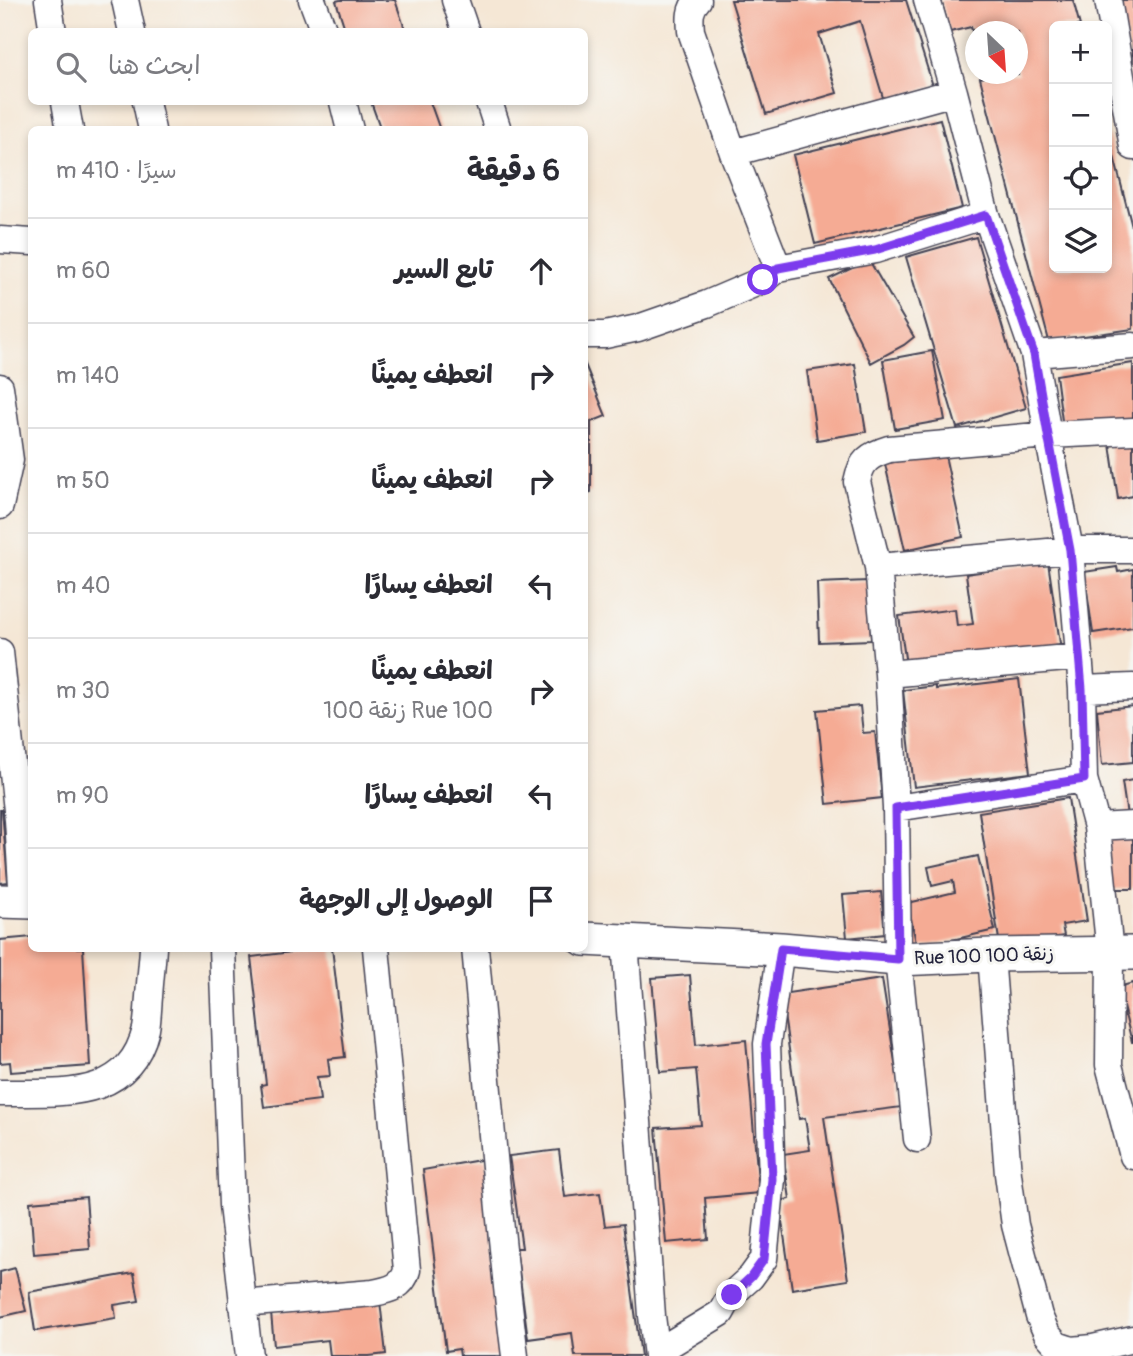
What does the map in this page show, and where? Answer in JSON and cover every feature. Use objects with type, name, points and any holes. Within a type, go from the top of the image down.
[{"type":"street","points":[[48,0],[52,28]]},
{"type":"street","points":[[125,0],[131,28]]},
{"type":"street","points":[[312,0],[322,28]]},
{"type":"street","points":[[455,0],[465,28]]},
{"type":"street","points":[[698,0],[690,15],[691,31],[733,153],[778,268]]},
{"type":"street","points":[[928,0],[986,215],[1034,354],[1070,550],[1082,689],[1084,779],[1097,827],[1121,953],[1108,1065],[1133,1156]]},
{"type":"street","points":[[1108,0],[1133,147]]},
{"type":"street","points":[[733,153],[954,92]]},
{"type":"street","points":[[66,105],[69,126]]},
{"type":"street","points":[[147,105],[151,126]]},
{"type":"street","points":[[344,105],[349,126]]},
{"type":"street","points":[[490,105],[497,126]]},
{"type":"street","points":[[588,335],[605,335],[638,328],[707,304],[763,280],[778,268],[875,250],[986,215]]},
{"type":"street","points":[[0,240],[28,242]]},
{"type":"street","points":[[1034,354],[1133,346]]},
{"type":"street","points":[[0,387],[5,460],[0,506]]},
{"type":"street","points":[[917,1139],[898,959],[896,808],[888,674],[878,567],[858,482],[860,469],[876,453],[889,449],[1133,430]]},
{"type":"street","points":[[878,567],[1070,550],[1133,550]]},
{"type":"street","points":[[0,652],[18,820],[18,902]]},
{"type":"street","points":[[888,674],[1078,657]]},
{"type":"street","points":[[1082,689],[1133,687]]},
{"type":"street","points":[[896,808],[1084,779]]},
{"type":"street","points":[[1097,827],[1133,825]]},
{"type":"street","name":"Rue 100 زنقة 100","points":[[588,939],[781,949],[898,959],[1121,953]]},
{"type":"street","points":[[625,941],[657,1354],[721,1313],[732,1295],[751,1277],[764,1259],[772,1179],[766,1044],[781,949]]},
{"type":"street","points":[[0,1093],[68,1093],[89,1089],[103,1084],[131,1063],[139,1051],[146,1026],[153,952]]},
{"type":"street","points":[[222,952],[232,1205],[248,1356]]},
{"type":"street","points":[[242,1304],[373,1293],[399,1285],[405,1277],[407,1269],[376,952]]},
{"type":"street","points":[[475,952],[503,1256],[516,1356]]},
{"type":"street","points":[[991,955],[1014,1225],[1039,1316],[1047,1334],[1057,1345],[1072,1350],[1133,1339]]},
{"type":"building","points":[[395,0],[405,28],[345,28],[336,1]]},
{"type":"building","points":[[731,0],[906,0],[933,86],[884,101],[860,21],[819,34],[837,93],[766,114]]},
{"type":"building","points":[[941,0],[1073,0],[1079,21],[1049,21],[1049,273],[1112,273],[1112,149],[1133,231],[1133,329],[1049,341],[982,84],[1028,84],[1028,21],[965,21],[965,28],[950,32]]},
{"type":"building","points":[[1117,0],[1133,0],[1133,62],[1132,62]]},
{"type":"building","points":[[372,105],[431,105],[439,126],[380,126]]},
{"type":"building","points":[[940,119],[962,208],[815,244],[793,155]]},
{"type":"building","points":[[976,237],[1026,408],[957,428],[906,257]]},
{"type":"building","points":[[869,260],[914,337],[871,363],[829,279]]},
{"type":"building","points":[[932,351],[945,420],[895,429],[883,360]]},
{"type":"building","points":[[1133,363],[1133,418],[1063,428],[1056,375]]},
{"type":"building","points":[[855,364],[866,432],[817,440],[807,371]]},
{"type":"building","points":[[588,372],[606,416],[591,422],[591,492],[588,493]]},
{"type":"building","points":[[1133,441],[1133,496],[1118,499],[1110,444]]},
{"type":"building","points":[[944,451],[963,537],[905,550],[885,464]]},
{"type":"building","points":[[1048,562],[1061,650],[907,672],[899,616],[955,609],[957,626],[973,624],[966,574]]},
{"type":"building","points":[[1117,567],[1118,572],[1133,569],[1133,627],[1093,633],[1084,572]]},
{"type":"building","points":[[868,581],[871,640],[819,642],[817,583]]},
{"type":"building","points":[[1019,679],[1030,773],[914,787],[903,690],[936,686],[936,689]]},
{"type":"building","points":[[860,706],[863,733],[875,732],[882,798],[827,804],[817,710]]},
{"type":"building","points":[[1133,706],[1133,762],[1102,765],[1097,710]]},
{"type":"building","points":[[1133,780],[1133,821],[1128,822],[1122,782]]},
{"type":"building","points":[[1068,798],[1087,921],[1062,925],[1064,936],[1000,946],[979,812]]},
{"type":"building","points":[[0,810],[8,882],[0,883]]},
{"type":"building","points":[[1109,837],[1133,838],[1133,889],[1108,889]]},
{"type":"building","points":[[978,856],[995,930],[917,948],[908,903],[955,892],[953,881],[932,886],[928,867]]},
{"type":"building","points":[[881,892],[885,934],[847,938],[843,895]]},
{"type":"building","points":[[28,937],[28,952],[83,952],[90,1066],[11,1072],[10,1062],[0,1063],[0,940]]},
{"type":"building","points":[[292,952],[332,952],[345,1057],[328,1059],[330,1076],[317,1077],[320,1100],[264,1107],[261,1085],[266,1084],[251,957]]},
{"type":"building","points":[[690,975],[696,1045],[746,1040],[759,1193],[705,1198],[708,1239],[666,1243],[656,1128],[701,1125],[696,1069],[660,1072],[652,978]]},
{"type":"building","points":[[882,979],[902,1107],[824,1117],[848,1280],[792,1289],[779,1201],[790,1199],[783,1154],[810,1150],[805,1118],[799,1119],[781,994]]},
{"type":"building","points":[[1133,983],[1133,1042],[1132,1042],[1118,987]]},
{"type":"building","points":[[559,1150],[565,1197],[600,1193],[605,1226],[623,1224],[641,1356],[575,1356],[572,1333],[528,1339],[516,1248],[522,1248],[509,1156]]},
{"type":"building","points":[[486,1159],[504,1356],[460,1356],[459,1349],[446,1351],[423,1170]]},
{"type":"building","points":[[86,1197],[90,1249],[34,1254],[30,1202]]},
{"type":"building","points":[[15,1268],[26,1311],[0,1317],[0,1272]]},
{"type":"building","points":[[134,1273],[139,1301],[114,1305],[116,1318],[35,1331],[29,1292]]},
{"type":"building","points":[[380,1301],[386,1354],[330,1356],[328,1340],[274,1346],[271,1313]]},
{"type":"route","points":[[732,1295],[751,1277],[764,1259],[772,1179],[766,1044],[781,949],[898,959],[896,808],[1084,779],[1082,689],[1070,550],[1034,354],[986,215],[875,250],[778,268],[763,280]]}]
